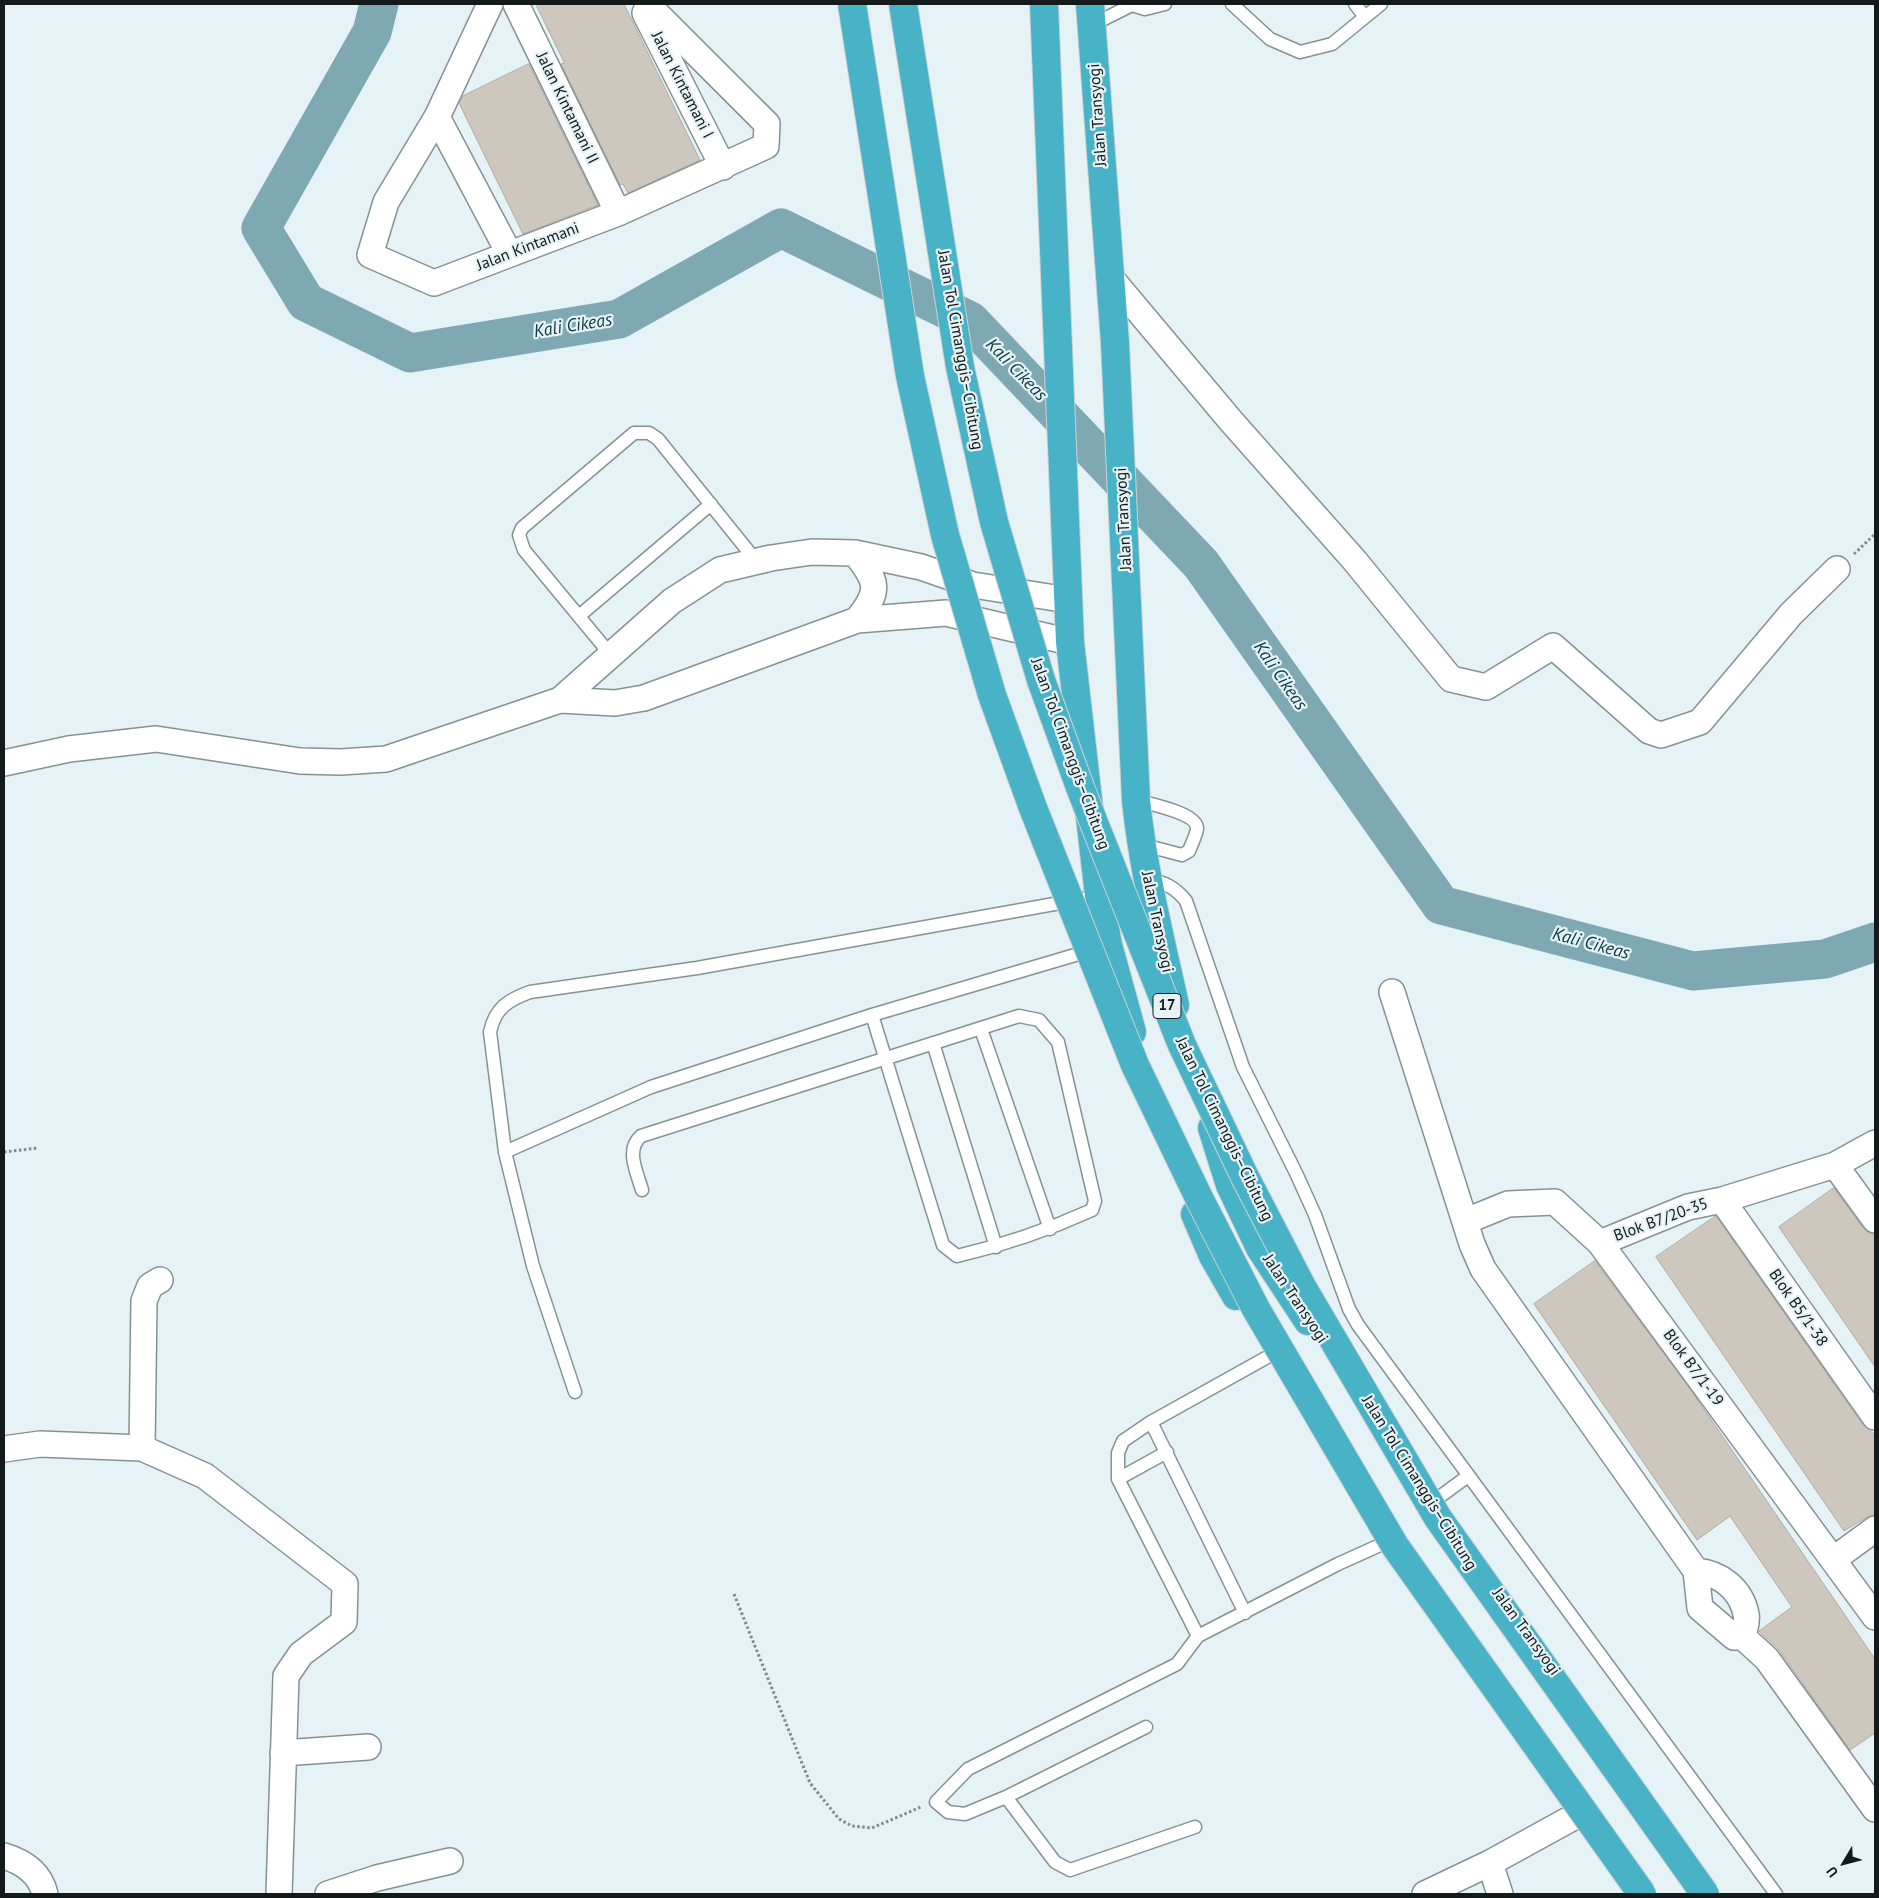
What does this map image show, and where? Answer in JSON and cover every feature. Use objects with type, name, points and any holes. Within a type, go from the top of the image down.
[{"type":"highway","points":[[852,4],[910,376],[945,534],[992,695],[1033,808],[1135,1065],[1200,1200],[1256,1309],[1395,1546],[1641,1894]]},
{"type":"highway","name":"Jalan Tol Cimanggis–Cibitung","points":[[903,4],[960,367],[994,522],[1041,680],[1084,799],[1182,1045],[1245,1177],[1301,1285],[1438,1518],[1705,1894]]},
{"type":"highway","points":[[1044,4],[1070,642],[1099,896],[1108,945],[1159,1130],[1213,1256],[1272,1355],[1389,1541],[1641,1894]]},
{"type":"highway","name":"Jalan Transyogi","points":[[1091,14],[1115,343],[1128,579],[1129,673],[1140,844],[1179,1023],[1230,1185],[1260,1248],[1434,1502],[1712,1894]]},
{"type":"street","name":"Jalan Kintamani","points":[[490,4],[436,117],[386,202],[370,255],[434,283],[618,213],[766,146],[767,124],[647,4]]},
{"type":"street","name":"Jalan Kintamani II","points":[[516,4],[618,213]]},
{"type":"street","name":"Jalan Kintamani I","points":[[641,4],[723,167]]},
{"type":"street","points":[[436,117],[509,253]]},
{"type":"street","points":[[1110,278],[1231,421],[1361,568],[1452,679],[1486,687],[1553,646],[1649,731],[1661,735],[1700,722],[1791,614],[1837,569]]},
{"type":"street","points":[[560,700],[672,601],[720,570],[757,562],[812,552],[855,553],[922,567],[973,585],[1068,600]]},
{"type":"street","points":[[855,553],[871,576],[875,590],[871,603],[857,620]]},
{"type":"street","points":[[4,763],[69,749],[156,739],[300,761],[341,762],[386,759],[560,700],[614,703],[644,698],[857,620],[946,613],[1070,642]]},
{"type":"street","points":[[1392,992],[1472,1244],[1484,1269],[1696,1571],[1700,1608],[1734,1637],[1743,1638],[1767,1659],[1875,1809]]},
{"type":"street","name":"Blok B7/20-35","points":[[1600,1243],[1688,1207],[1722,1200],[1835,1166],[1875,1143]]},
{"type":"street","points":[[1835,1166],[1875,1220]]},
{"type":"street","name":"Blok B5/1-38","points":[[1722,1200],[1875,1417]]},
{"type":"street","name":"Blok B7/1-19","points":[[1466,1221],[1508,1204],[1555,1202],[1600,1243],[1875,1617]]},
{"type":"street","points":[[142,1448],[144,1301],[150,1286],[160,1280]]},
{"type":"street","points":[[4,1448],[40,1444],[142,1448],[205,1476],[345,1584],[344,1622],[301,1654],[286,1676],[279,1894]]},
{"type":"street","points":[[1834,1559],[1875,1530]]},
{"type":"street","points":[[1696,1571],[1711,1572],[1737,1590],[1747,1615],[1743,1638]]},
{"type":"street","points":[[283,1753],[368,1747]]},
{"type":"street","points":[[1425,1894],[1490,1863],[1582,1813]]},
{"type":"street","points":[[4,1856],[22,1861],[42,1884],[45,1894]]},
{"type":"street","points":[[328,1894],[377,1878],[450,1862]]},
{"type":"street","points":[[1490,1863],[1500,1894]]},
{"type":"lane","points":[[1091,14],[1133,4],[1145,9],[1165,4]]},
{"type":"lane","points":[[1232,4],[1270,38],[1300,52],[1332,44],[1380,4]]},
{"type":"lane","points":[[1354,4],[1365,17]]},
{"type":"lane","points":[[610,654],[524,550],[519,535],[522,528],[634,433],[649,433],[658,439],[757,562]]},
{"type":"lane","points":[[579,616],[711,504]]},
{"type":"lane","points":[[1136,800],[1185,815],[1194,820],[1197,828],[1188,851],[1182,855],[1140,844]]},
{"type":"lane","points":[[1147,879],[1160,881],[1176,889],[1186,900],[1243,1067],[1315,1215],[1349,1309],[1358,1325],[1776,1894]]},
{"type":"lane","points":[[575,1392],[533,1266],[505,1152],[490,1032],[493,1019],[499,1009],[512,999],[530,992],[697,968],[1099,896]]},
{"type":"lane","points":[[505,1152],[651,1087],[872,1015],[1108,945]]},
{"type":"lane","points":[[642,1190],[631,1151],[635,1141],[641,1136],[885,1058],[1020,1016],[1032,1018],[1045,1026],[1058,1042],[1095,1201],[1092,1210],[1050,1229],[996,1247],[957,1256],[943,1245],[885,1058],[872,1015]]},
{"type":"lane","points":[[981,1029],[1050,1229]]},
{"type":"lane","points":[[933,1043],[996,1247]]},
{"type":"lane","points":[[1198,1636],[1118,1479],[1118,1453],[1124,1441],[1151,1422],[1272,1355]]},
{"type":"lane","points":[[1151,1422],[1245,1613]]},
{"type":"lane","points":[[1118,1479],[1167,1452]]},
{"type":"lane","points":[[1434,1502],[1468,1476]]},
{"type":"lane","points":[[1146,1727],[1006,1796],[965,1814],[948,1812],[936,1802],[968,1769],[1177,1664],[1198,1636],[1338,1564],[1389,1541]]},
{"type":"lane","points":[[1006,1796],[1055,1862],[1070,1870],[1195,1827]]},
{"type":"path","points":[[1837,569],[1875,534]]},
{"type":"path","points":[[4,1152],[38,1148]]},
{"type":"path","points":[[734,1594],[810,1783],[839,1819],[852,1826],[872,1828],[936,1802]]},
{"type":"building","points":[[536,4],[624,4],[700,160],[628,193],[623,184],[620,185],[561,64],[564,63]]},
{"type":"building","points":[[529,64],[598,205],[523,234],[459,103],[463,96]]},
{"type":"building","points":[[1834,1188],[1863,1228],[1875,1234],[1875,1367],[1779,1227]]},
{"type":"building","points":[[1716,1216],[1863,1425],[1875,1435],[1875,1515],[1867,1517],[1844,1531],[1656,1257]]},
{"type":"building","points":[[1595,1261],[1688,1386],[1875,1659],[1875,1733],[1850,1750],[1779,1650],[1759,1631],[1792,1607],[1730,1516],[1697,1540],[1534,1304]]},
{"type":"waterway","name":"Kali Cikeas","points":[[379,4],[372,32],[261,228],[306,302],[410,353],[619,319],[781,228],[970,321],[1201,564],[1441,905],[1693,971],[1825,959],[1875,942]]}]
